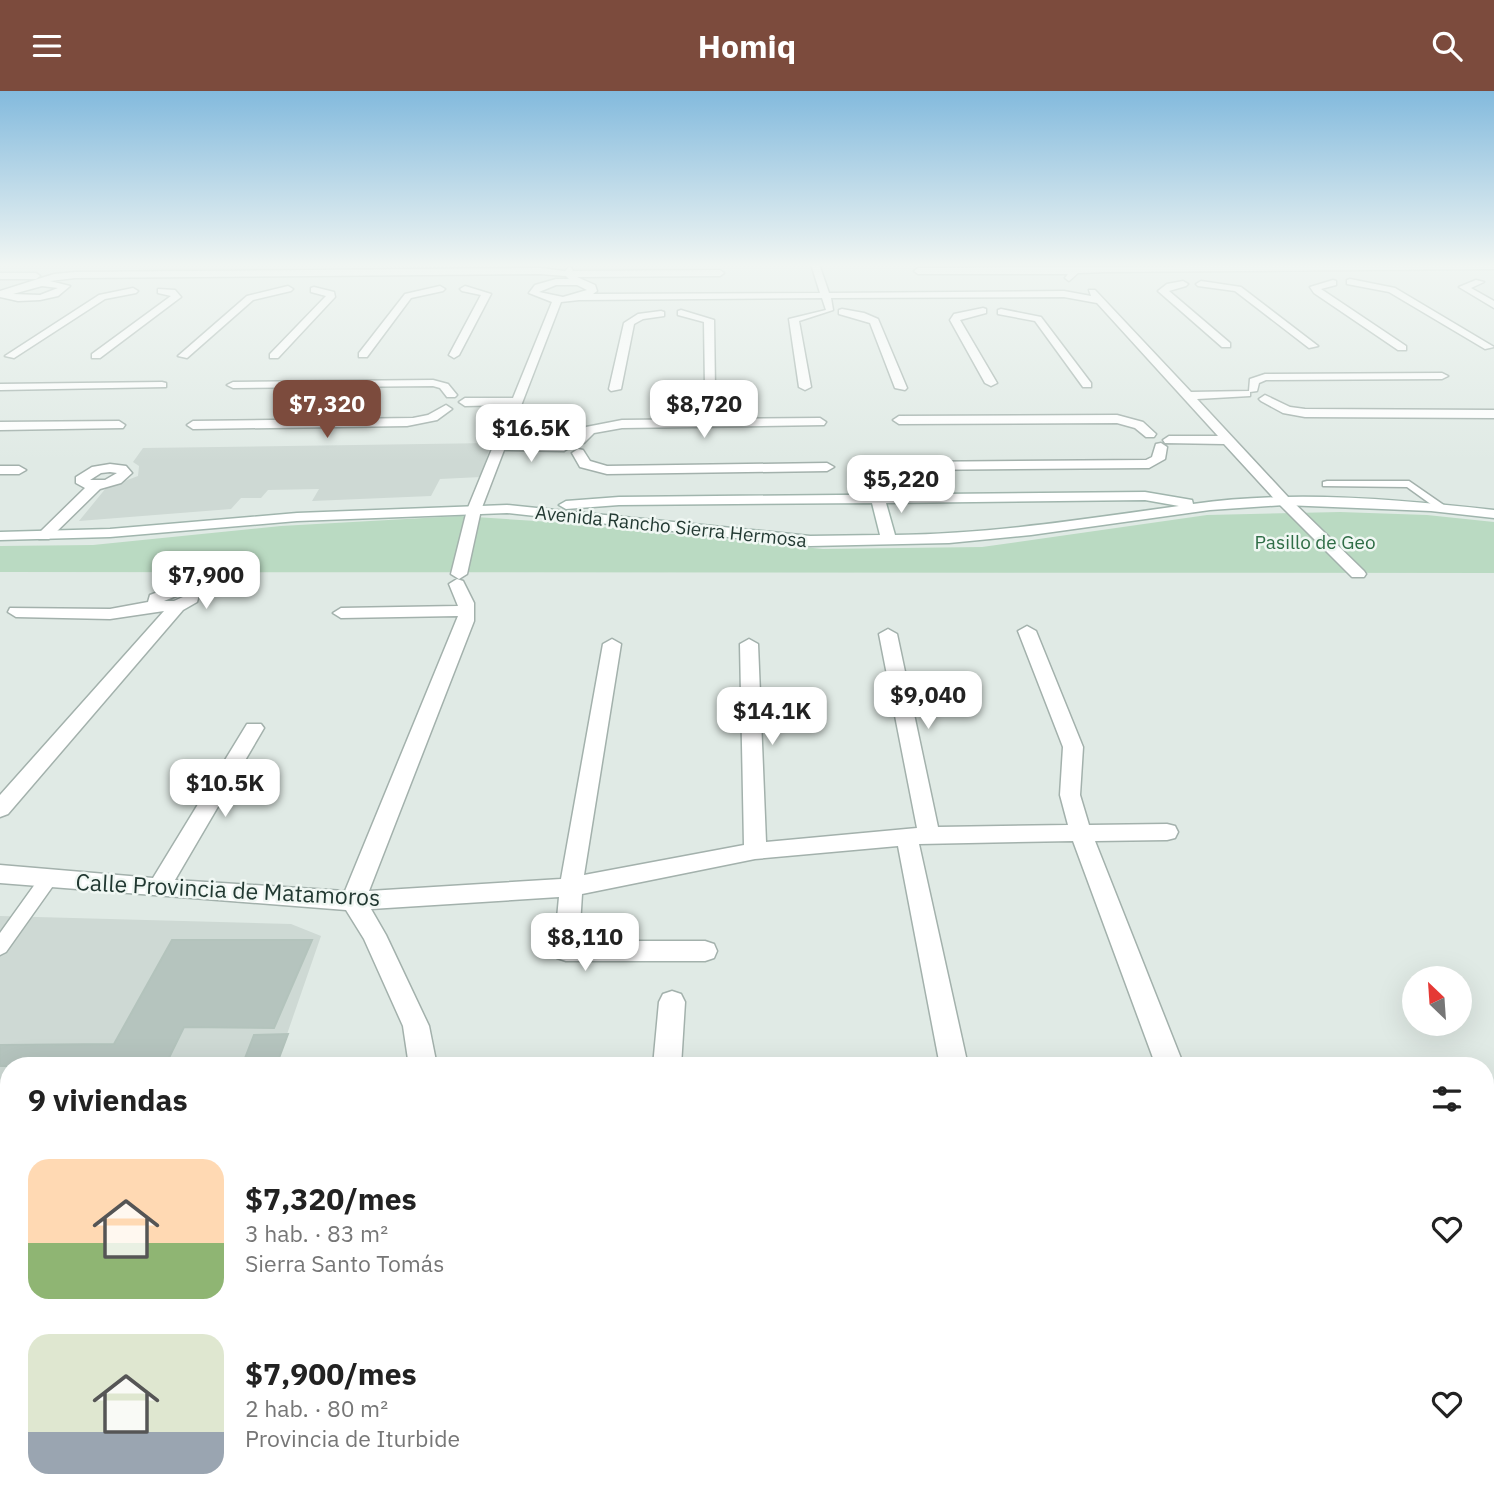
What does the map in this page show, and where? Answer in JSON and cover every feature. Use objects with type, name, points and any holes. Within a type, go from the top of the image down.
[{"type":"street","points":[[10,356],[51,330]]},
{"type":"street","points":[[96,356],[131,330]]},
{"type":"street","points":[[183,356],[213,330]]},
{"type":"street","points":[[274,356],[299,330]]},
{"type":"street","points":[[363,355],[382,330]]},
{"type":"street","points":[[454,355],[467,330]]},
{"type":"street","points":[[421,1057],[416,1026],[374,935],[354,901],[466,621],[458,579],[474,510],[546,330]]},
{"type":"street","points":[[615,389],[628,330]]},
{"type":"street","points":[[709,330],[711,389]]},
{"type":"street","points":[[796,330],[805,387]]},
{"type":"street","points":[[878,330],[901,387]]},
{"type":"street","points":[[961,330],[991,383]]},
{"type":"street","points":[[1046,330],[1087,385]]},
{"type":"street","points":[[1130,330],[1227,440],[1358,574]]},
{"type":"street","points":[[1208,330],[1226,345]]},
{"type":"street","points":[[1292,330],[1313,346]]},
{"type":"street","points":[[1375,330],[1402,348]]},
{"type":"street","points":[[1460,330],[1489,347]]},
{"type":"street","points":[[1250,391],[1254,381],[1265,377],[1442,376]]},
{"type":"street","points":[[233,385],[433,383],[444,386],[451,395]]},
{"type":"street","points":[[0,387],[162,385]]},
{"type":"street","points":[[1187,396],[1250,391],[1287,410],[1306,413],[1494,414]]},
{"type":"street","points":[[465,402],[464,398],[451,395],[433,401],[437,408],[446,408],[465,402],[517,401]]},
{"type":"street","points":[[193,425],[407,422],[437,417],[446,408]]},
{"type":"street","points":[[900,421],[1118,419],[1139,425],[1150,435],[1142,436],[1142,441],[1165,443],[1227,440]]},
{"type":"street","points":[[579,447],[590,430],[622,424],[820,422]]},
{"type":"street","points":[[0,426],[120,425]]},
{"type":"street","points":[[911,467],[1149,464],[1158,459],[1165,443]]},
{"type":"street","points":[[500,446],[564,447],[566,444],[579,447]]},
{"type":"street","points":[[579,447],[585,464],[607,470],[827,467]]},
{"type":"street","points":[[0,470],[19,470]]},
{"type":"street","points":[[44,536],[96,485]]},
{"type":"street","name":"Avenida Rancho Sierra Hermosa","points":[[0,536],[44,536],[298,517],[507,509],[619,501],[1144,496],[1210,506]]},
{"type":"street","points":[[878,499],[889,540]]},
{"type":"street","name":"Avenida Rancho Sierra Hermosa","points":[[507,509],[810,541],[949,539],[1031,531],[1210,506],[1284,501],[1443,508],[1494,514]]},
{"type":"street","points":[[0,809],[177,606],[156,606],[110,614],[16,612]]},
{"type":"street","points":[[341,613],[466,611]]},
{"type":"street","points":[[1027,631],[1073,747],[1070,795],[1081,833],[1167,1057]]},
{"type":"street","points":[[888,634],[953,1057]]},
{"type":"street","points":[[612,644],[571,887],[566,951],[705,951]]},
{"type":"street","points":[[749,644],[755,851]]},
{"type":"street","points":[[159,888],[254,727]]},
{"type":"street","name":"Calle Provincia de Matamoros","points":[[0,874],[354,901],[571,887],[755,851],[918,836],[1167,832]]},
{"type":"street","points":[[668,1057],[672,1002]]},
{"type":"lane","points":[[1327,484],[1409,484],[1443,508]]},
{"type":"lane","points":[[0,947],[49,878]]},
{"type":"shaded area","points":[[491,443],[481,477],[440,479],[431,496],[312,501],[319,489],[268,490],[261,498],[241,498],[231,509],[79,521],[106,488],[138,476],[139,466],[133,462],[143,448]]},
{"type":"shaded area","points":[[0,916],[291,924],[321,936],[279,1057],[0,1057]]},
{"type":"green space","name":"Pasillo de Geo","points":[[1340,512],[1427,515],[1494,522],[1494,573],[0,572],[0,546],[93,545],[281,526],[460,516],[552,522],[823,549],[982,547],[1207,515]]},
{"type":"building","points":[[172,940],[312,940],[274,1028],[184,1027],[169,1057],[0,1057],[0,1045],[114,1044]]},
{"type":"building","points":[[288,1034],[279,1057],[245,1057],[254,1035]]}]
